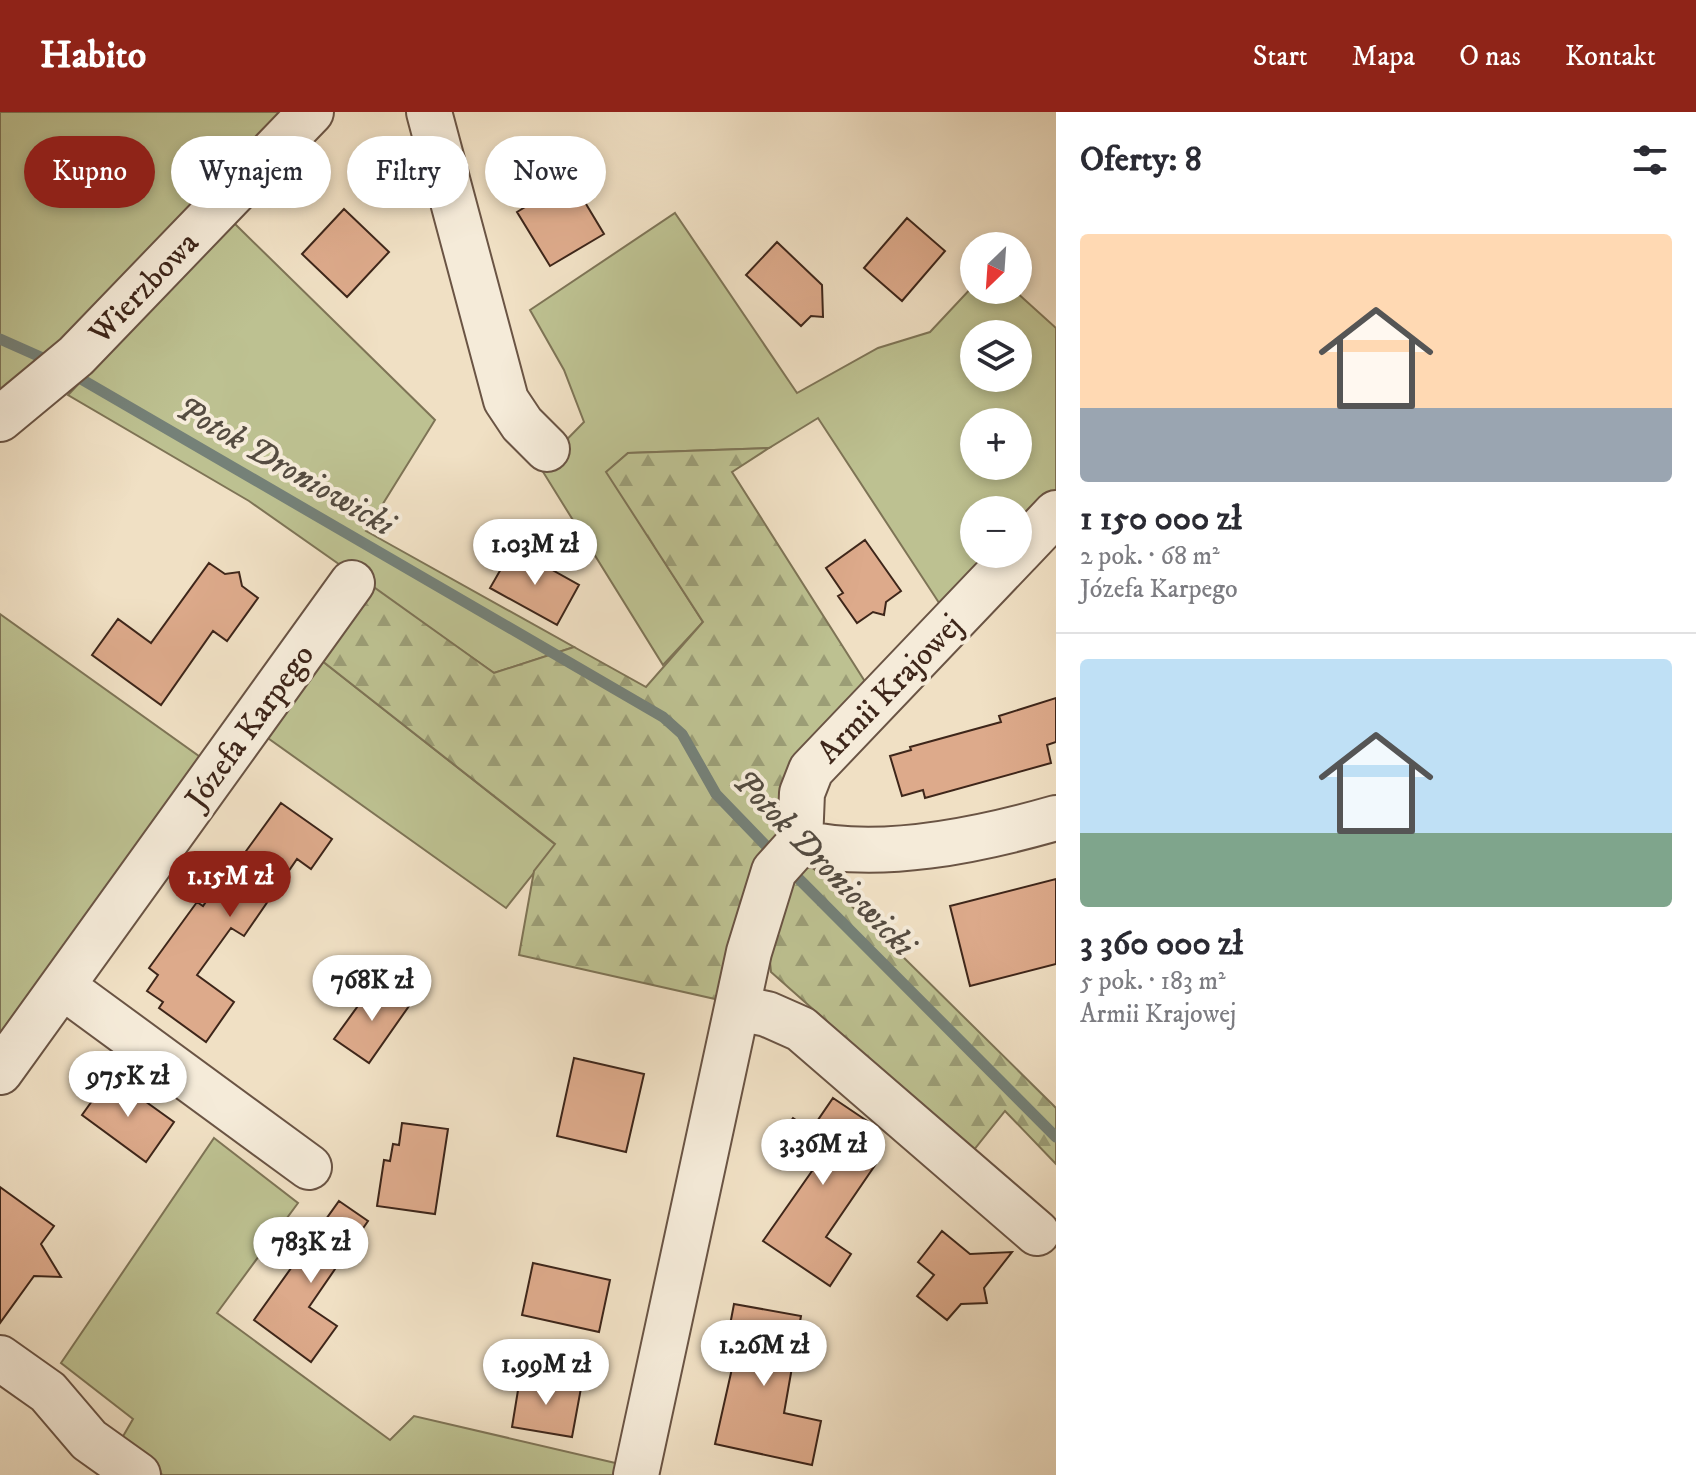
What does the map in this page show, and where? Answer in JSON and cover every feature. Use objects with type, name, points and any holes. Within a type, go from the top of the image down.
[{"type":"street","name":"Wierzbowa","points":[[0,419],[63,368],[311,112]]},
{"type":"street","points":[[429,112],[506,400],[522,424],[547,449]]},
{"type":"street","name":"Armii Krajowej","points":[[1032,539],[1056,513]]},
{"type":"street","name":"Armii Krajowej","points":[[636,1475],[737,1008],[788,856],[802,793],[811,770],[1005,568]]},
{"type":"street","name":"Józefa Karpego","points":[[0,1072],[352,583]]},
{"type":"street","points":[[788,856],[827,849],[941,844],[1056,818]]},
{"type":"street","points":[[62,986],[309,1167]]},
{"type":"street","points":[[737,1008],[767,1014],[801,1029],[1037,1233]]},
{"type":"street","points":[[0,1358],[48,1392],[89,1440],[138,1475]]},
{"type":"green space","points":[[0,112],[292,112],[268,136],[171,136],[171,208],[195,208],[0,400]]},
{"type":"green space","points":[[675,213],[797,393],[878,348],[930,332],[960,300],[960,304],[1029,304],[1056,328],[1056,495],[1032,520],[1032,496],[960,496],[960,568],[987,568],[945,612],[818,418],[769,448],[628,453],[607,472],[703,622],[663,665],[540,467],[584,422],[564,370],[530,310]]},
{"type":"green space","points":[[232,221],[435,420],[366,531],[574,647],[494,673],[249,501],[68,395]]},
{"type":"green space","points":[[769,448],[732,472],[871,691],[780,845],[724,1001],[519,955],[534,871],[555,844],[321,660],[375,588],[494,673],[574,647],[646,687],[703,622],[606,472],[628,453]]},
{"type":"green space","points":[[0,614],[203,759],[0,1033]]},
{"type":"green space","points":[[321,660],[556,845],[506,908],[265,736]]},
{"type":"green space","points":[[808,863],[1056,1108],[1056,1164],[1005,1111],[973,1151],[771,972],[769,940],[774,913],[787,888]]},
{"type":"green space","points":[[214,1138],[298,1203],[217,1313],[390,1440],[414,1416],[624,1465],[621,1475],[163,1475],[118,1445],[133,1419],[61,1363]]},
{"type":"building","points":[[524,208],[588,208],[604,234],[550,266],[517,212]]},
{"type":"building","points":[[344,209],[389,252],[347,297],[302,254]]},
{"type":"building","points":[[907,218],[945,251],[902,301],[864,268]]},
{"type":"building","points":[[777,242],[822,285],[823,317],[811,316],[801,326],[746,275]]},
{"type":"building","points":[[865,540],[901,591],[886,602],[884,615],[873,612],[857,623],[838,596],[843,593],[826,568]]},
{"type":"building","points":[[513,548],[579,585],[557,625],[490,588]]},
{"type":"building","points":[[209,563],[225,574],[239,572],[242,586],[258,598],[227,641],[213,631],[161,705],[92,655],[118,619],[151,643]]},
{"type":"building","points":[[1056,698],[1056,742],[1047,745],[1051,763],[925,798],[923,790],[902,796],[890,756],[911,750],[910,747],[1001,722],[999,716]]},
{"type":"building","points":[[281,803],[332,839],[311,869],[297,859],[244,936],[231,928],[197,975],[234,1002],[206,1042],[159,1008],[163,1002],[147,991],[158,975],[149,968],[197,902],[203,906],[230,867],[233,869]]},
{"type":"building","points":[[1056,879],[1056,964],[970,986],[950,906]]},
{"type":"building","points":[[398,986],[399,1000],[409,1006],[369,1063],[334,1039],[368,992]]},
{"type":"building","points":[[574,1058],[644,1074],[626,1152],[557,1136]]},
{"type":"building","points":[[110,1076],[174,1122],[146,1162],[82,1115]]},
{"type":"building","points":[[833,1098],[876,1127],[865,1144],[882,1155],[826,1237],[851,1254],[830,1286],[763,1241],[812,1171],[774,1145],[793,1118],[811,1130]]},
{"type":"building","points":[[402,1123],[448,1129],[435,1214],[377,1206],[384,1160],[390,1161],[393,1144],[399,1145]]},
{"type":"building","points":[[0,1187],[54,1226],[41,1244],[61,1277],[34,1276],[0,1323]]},
{"type":"building","points":[[339,1201],[368,1221],[309,1307],[337,1326],[311,1362],[254,1320]]},
{"type":"building","points":[[942,1231],[970,1254],[1012,1252],[984,1288],[987,1303],[961,1304],[947,1320],[917,1296],[934,1275],[918,1262]]},
{"type":"building","points":[[533,1263],[610,1280],[599,1332],[522,1315]]},
{"type":"building","points":[[734,1304],[801,1316],[784,1413],[821,1421],[812,1465],[715,1444],[733,1364],[723,1362]]},
{"type":"building","points":[[520,1378],[581,1388],[572,1437],[512,1427]]},
{"type":"waterway","name":"Potok Droniowicki","points":[[0,339],[54,363]]},
{"type":"waterway","name":"Potok Droniowicki","points":[[69,372],[663,717],[682,734],[716,794],[775,855]]},
{"type":"waterway","name":"Potok Droniowicki","points":[[787,867],[1056,1137]]}]
